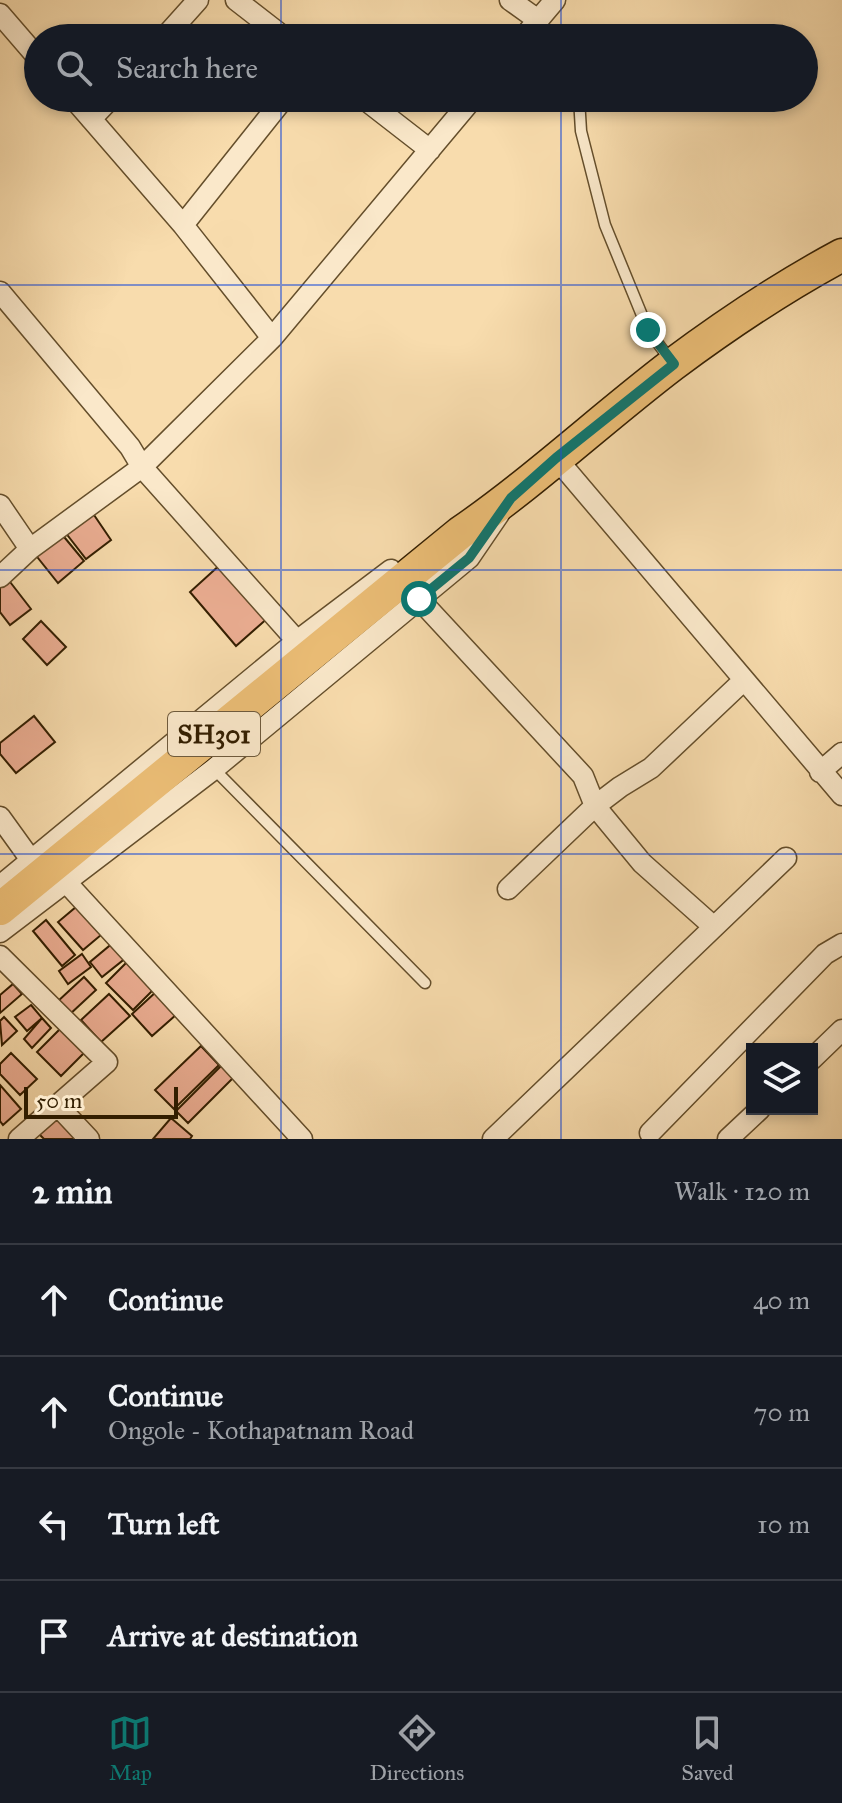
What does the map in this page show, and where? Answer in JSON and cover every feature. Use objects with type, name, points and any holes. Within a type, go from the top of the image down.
[{"type":"main road","name":"SH301","points":[[0,909],[460,533],[511,498],[674,364],[812,271],[842,255]]},
{"type":"street","points":[[177,24],[198,0]]},
{"type":"street","points":[[236,0],[267,24]]},
{"type":"street","points":[[510,0],[538,20]]},
{"type":"street","points":[[535,24],[555,0]]},
{"type":"street","points":[[0,14],[24,42]]},
{"type":"street","points":[[85,112],[183,225],[272,338]]},
{"type":"street","points":[[91,119],[98,112]]},
{"type":"street","points":[[183,225],[273,112]]},
{"type":"street","points":[[381,112],[430,150]]},
{"type":"street","points":[[0,577],[30,549],[142,467],[272,338],[461,112]]},
{"type":"street","points":[[0,292],[130,447],[142,467],[297,641]]},
{"type":"street","points":[[556,458],[842,795]]},
{"type":"street","points":[[0,932],[214,769],[469,558],[511,498]]},
{"type":"street","points":[[0,886],[297,641],[431,539],[511,498]]},
{"type":"street","points":[[0,505],[30,549]]},
{"type":"street","points":[[419,599],[583,776],[595,806],[642,863],[714,927]]},
{"type":"street","points":[[508,889],[595,806],[651,768],[743,681]]},
{"type":"street","points":[[820,772],[842,753]]},
{"type":"street","points":[[0,817],[31,860]]},
{"type":"street","points":[[493,1139],[786,858]]},
{"type":"street","points":[[65,881],[302,1139]]},
{"type":"street","points":[[650,1133],[825,954],[842,944]]},
{"type":"street","points":[[0,956],[107,1062],[19,1139]]},
{"type":"street","points":[[818,1053],[842,1030]]},
{"type":"street","points":[[58,1106],[89,1139]]},
{"type":"street","points":[[728,1139],[754,1115]]},
{"type":"lane","points":[[580,112],[581,131],[605,225],[648,330],[674,364]]},
{"type":"lane","points":[[214,769],[425,983]]},
{"type":"building","points":[[92,512],[111,540],[86,559],[65,532]]},
{"type":"building","points":[[60,532],[84,561],[58,583],[34,553]]},
{"type":"building","points":[[222,563],[269,617],[236,646],[190,592]]},
{"type":"building","points":[[7,578],[31,609],[10,625],[0,612],[0,583]]},
{"type":"building","points":[[41,621],[66,647],[47,665],[23,639]]},
{"type":"building","points":[[34,716],[55,742],[16,773],[0,754],[0,743]]},
{"type":"building","points":[[76,907],[101,935],[83,950],[58,922]]},
{"type":"building","points":[[46,920],[75,955],[62,966],[33,931]]},
{"type":"building","points":[[114,942],[127,957],[102,977],[90,962]]},
{"type":"building","points":[[82,954],[91,967],[68,984],[59,971]]},
{"type":"building","points":[[128,961],[155,988],[133,1010],[106,983]]},
{"type":"building","points":[[84,977],[96,990],[69,1015],[57,1002]]},
{"type":"building","points":[[13,984],[22,994],[0,1013],[0,995]]},
{"type":"building","points":[[157,991],[177,1014],[152,1036],[132,1014]]},
{"type":"building","points":[[109,994],[130,1016],[101,1042],[81,1020]]},
{"type":"building","points":[[31,1005],[42,1018],[27,1031],[15,1017]]},
{"type":"building","points":[[4,1017],[17,1031],[2,1045],[0,1021]]},
{"type":"building","points":[[42,1018],[51,1028],[32,1048],[24,1039]]},
{"type":"building","points":[[60,1029],[84,1053],[61,1076],[37,1052]]},
{"type":"building","points":[[201,1046],[219,1065],[174,1109],[155,1090]]},
{"type":"building","points":[[11,1053],[37,1079],[20,1095],[0,1074],[0,1064]]},
{"type":"building","points":[[224,1063],[236,1075],[188,1123],[176,1111]]},
{"type":"building","points":[[0,1085],[21,1109],[3,1125],[0,1121]]},
{"type":"building","points":[[55,1112],[81,1139],[44,1139],[35,1130]]},
{"type":"building","points":[[171,1118],[192,1136],[190,1139],[153,1139]]},
{"type":"route","points":[[419,599],[469,558],[511,498],[674,364],[648,330]]}]
